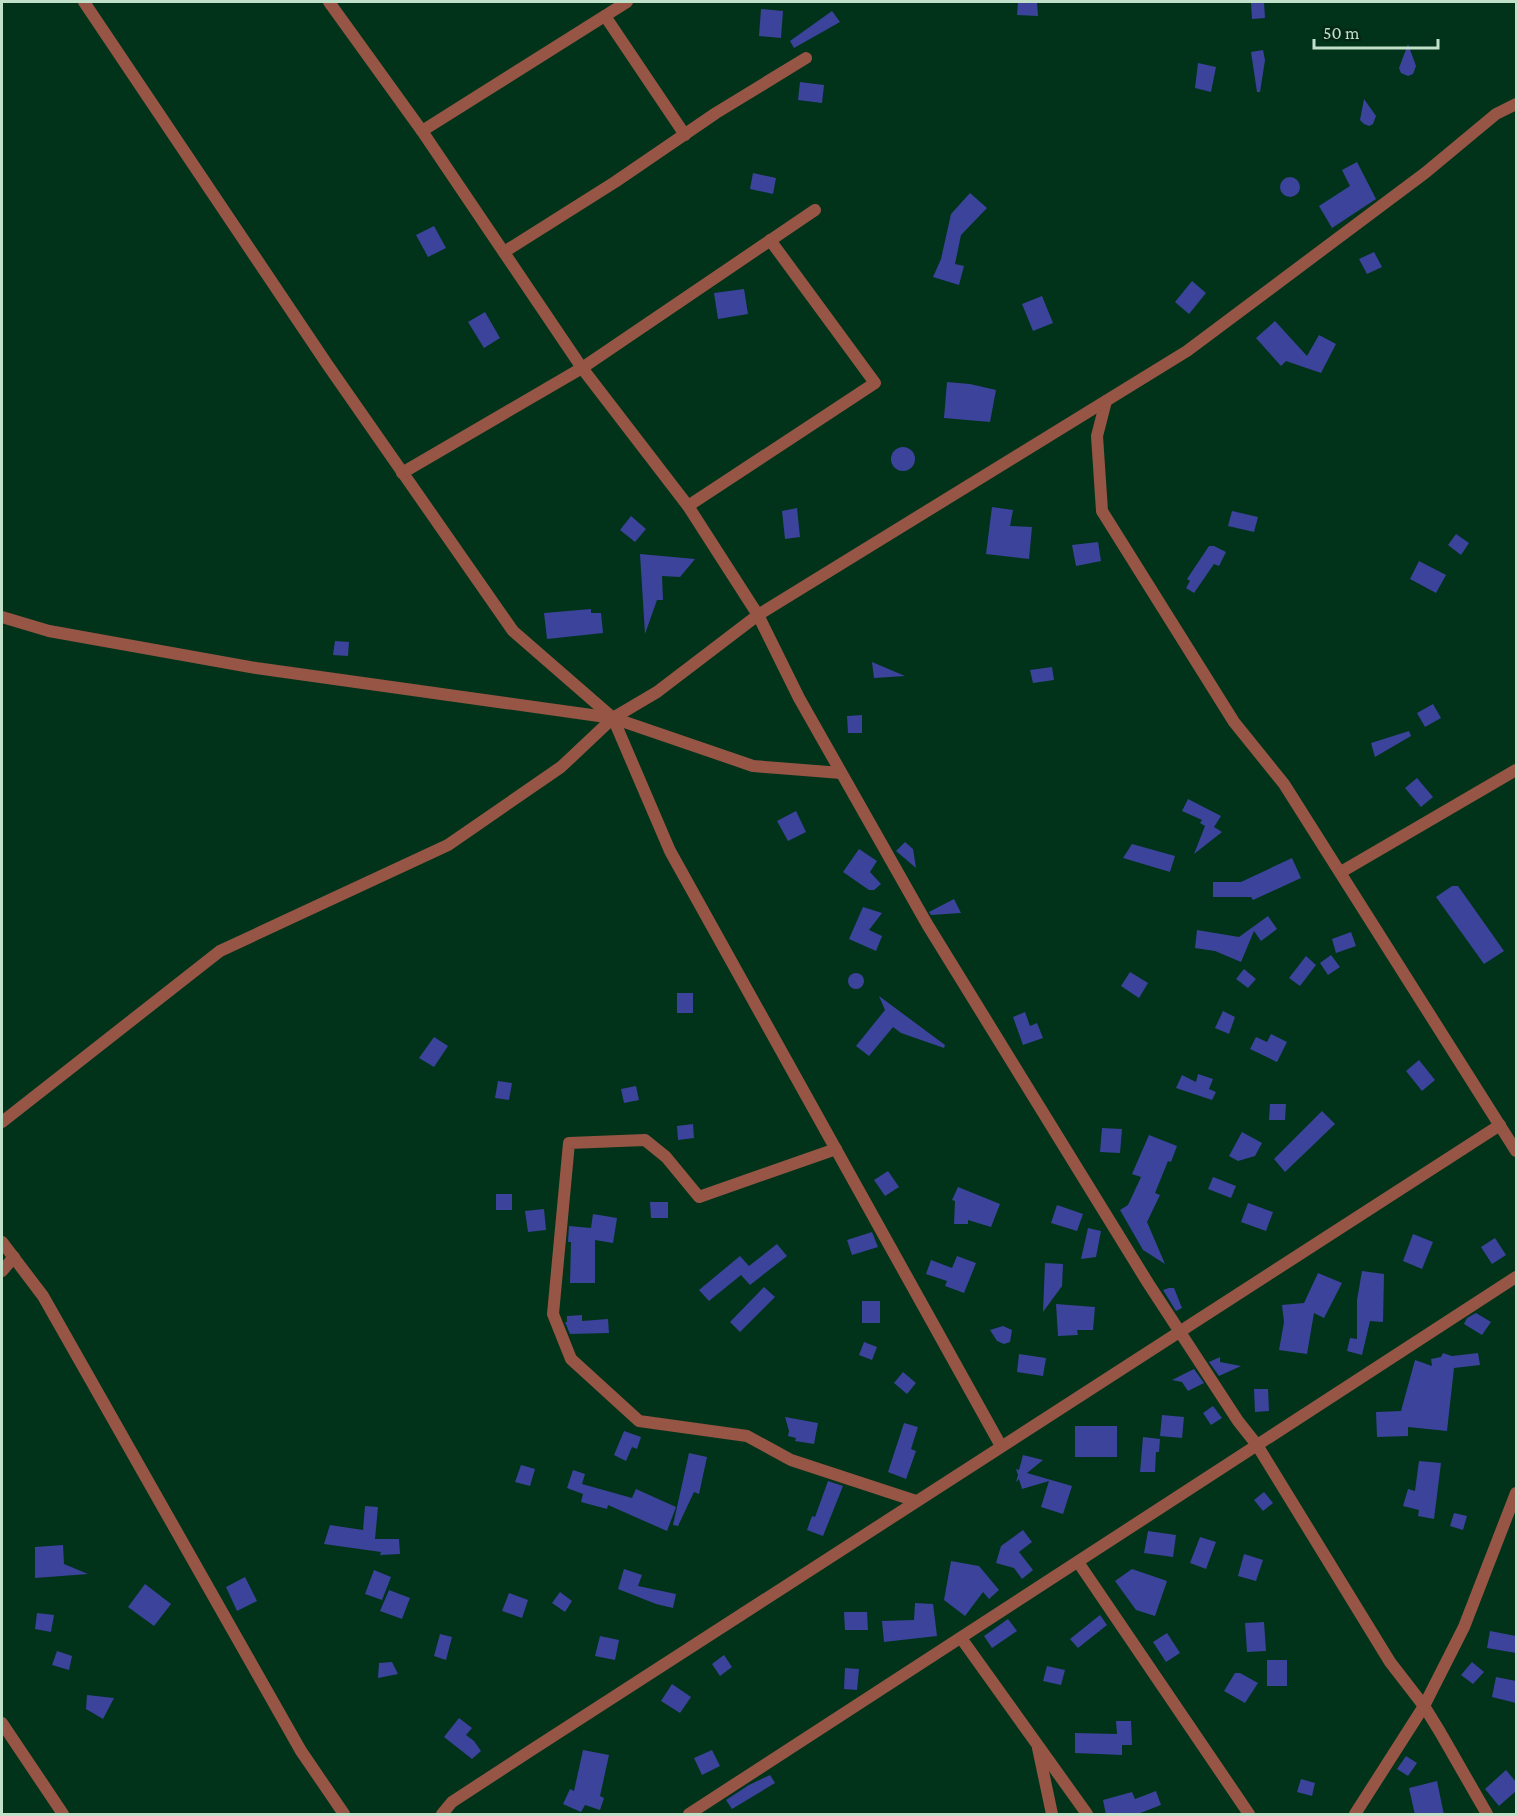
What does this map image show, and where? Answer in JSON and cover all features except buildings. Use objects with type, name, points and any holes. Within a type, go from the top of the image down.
[{"type":"street","points":[[84,2],[320,355],[513,631],[614,718],[670,852],[1001,1446]]},
{"type":"street","points":[[329,2],[422,131],[582,368],[688,506],[758,615],[799,698],[927,924],[1180,1331],[1238,1421],[1257,1445],[1390,1662],[1424,1706],[1487,1815]]},
{"type":"street","points":[[422,131],[627,2]]},
{"type":"street","points":[[604,16],[685,135]]},
{"type":"street","points":[[504,252],[806,58]]},
{"type":"street","points":[[2,1122],[220,951],[448,845],[561,767],[614,718],[657,692],[758,615],[1187,351],[1425,173],[1496,114],[1516,104]]},
{"type":"street","points":[[402,473],[582,368],[815,210]]},
{"type":"street","points":[[688,506],[875,383],[770,240]]},
{"type":"street","points":[[1106,401],[1097,436],[1102,511],[1234,722],[1284,784],[1516,1151]]},
{"type":"street","points":[[2,617],[49,631],[256,668],[614,718],[753,766],[841,772]]},
{"type":"street","points":[[1341,873],[1516,770]]},
{"type":"street","points":[[442,1815],[452,1802],[530,1751],[1500,1125]]},
{"type":"street","points":[[836,1149],[699,1197],[666,1157],[645,1140],[568,1143],[553,1314],[571,1359],[639,1421],[747,1436],[791,1460],[916,1501]]},
{"type":"street","points":[[2,1242],[43,1296],[301,1751],[344,1815]]},
{"type":"street","points":[[2,1270],[14,1257]]},
{"type":"street","points":[[689,1815],[1516,1277]]},
{"type":"street","points":[[1355,1815],[1424,1706],[1464,1627],[1516,1493]]},
{"type":"street","points":[[1078,1562],[1249,1815]]},
{"type":"street","points":[[961,1638],[1087,1815]]},
{"type":"street","points":[[2,1723],[63,1815]]},
{"type":"street","points":[[1037,1744],[1052,1815]]}]
